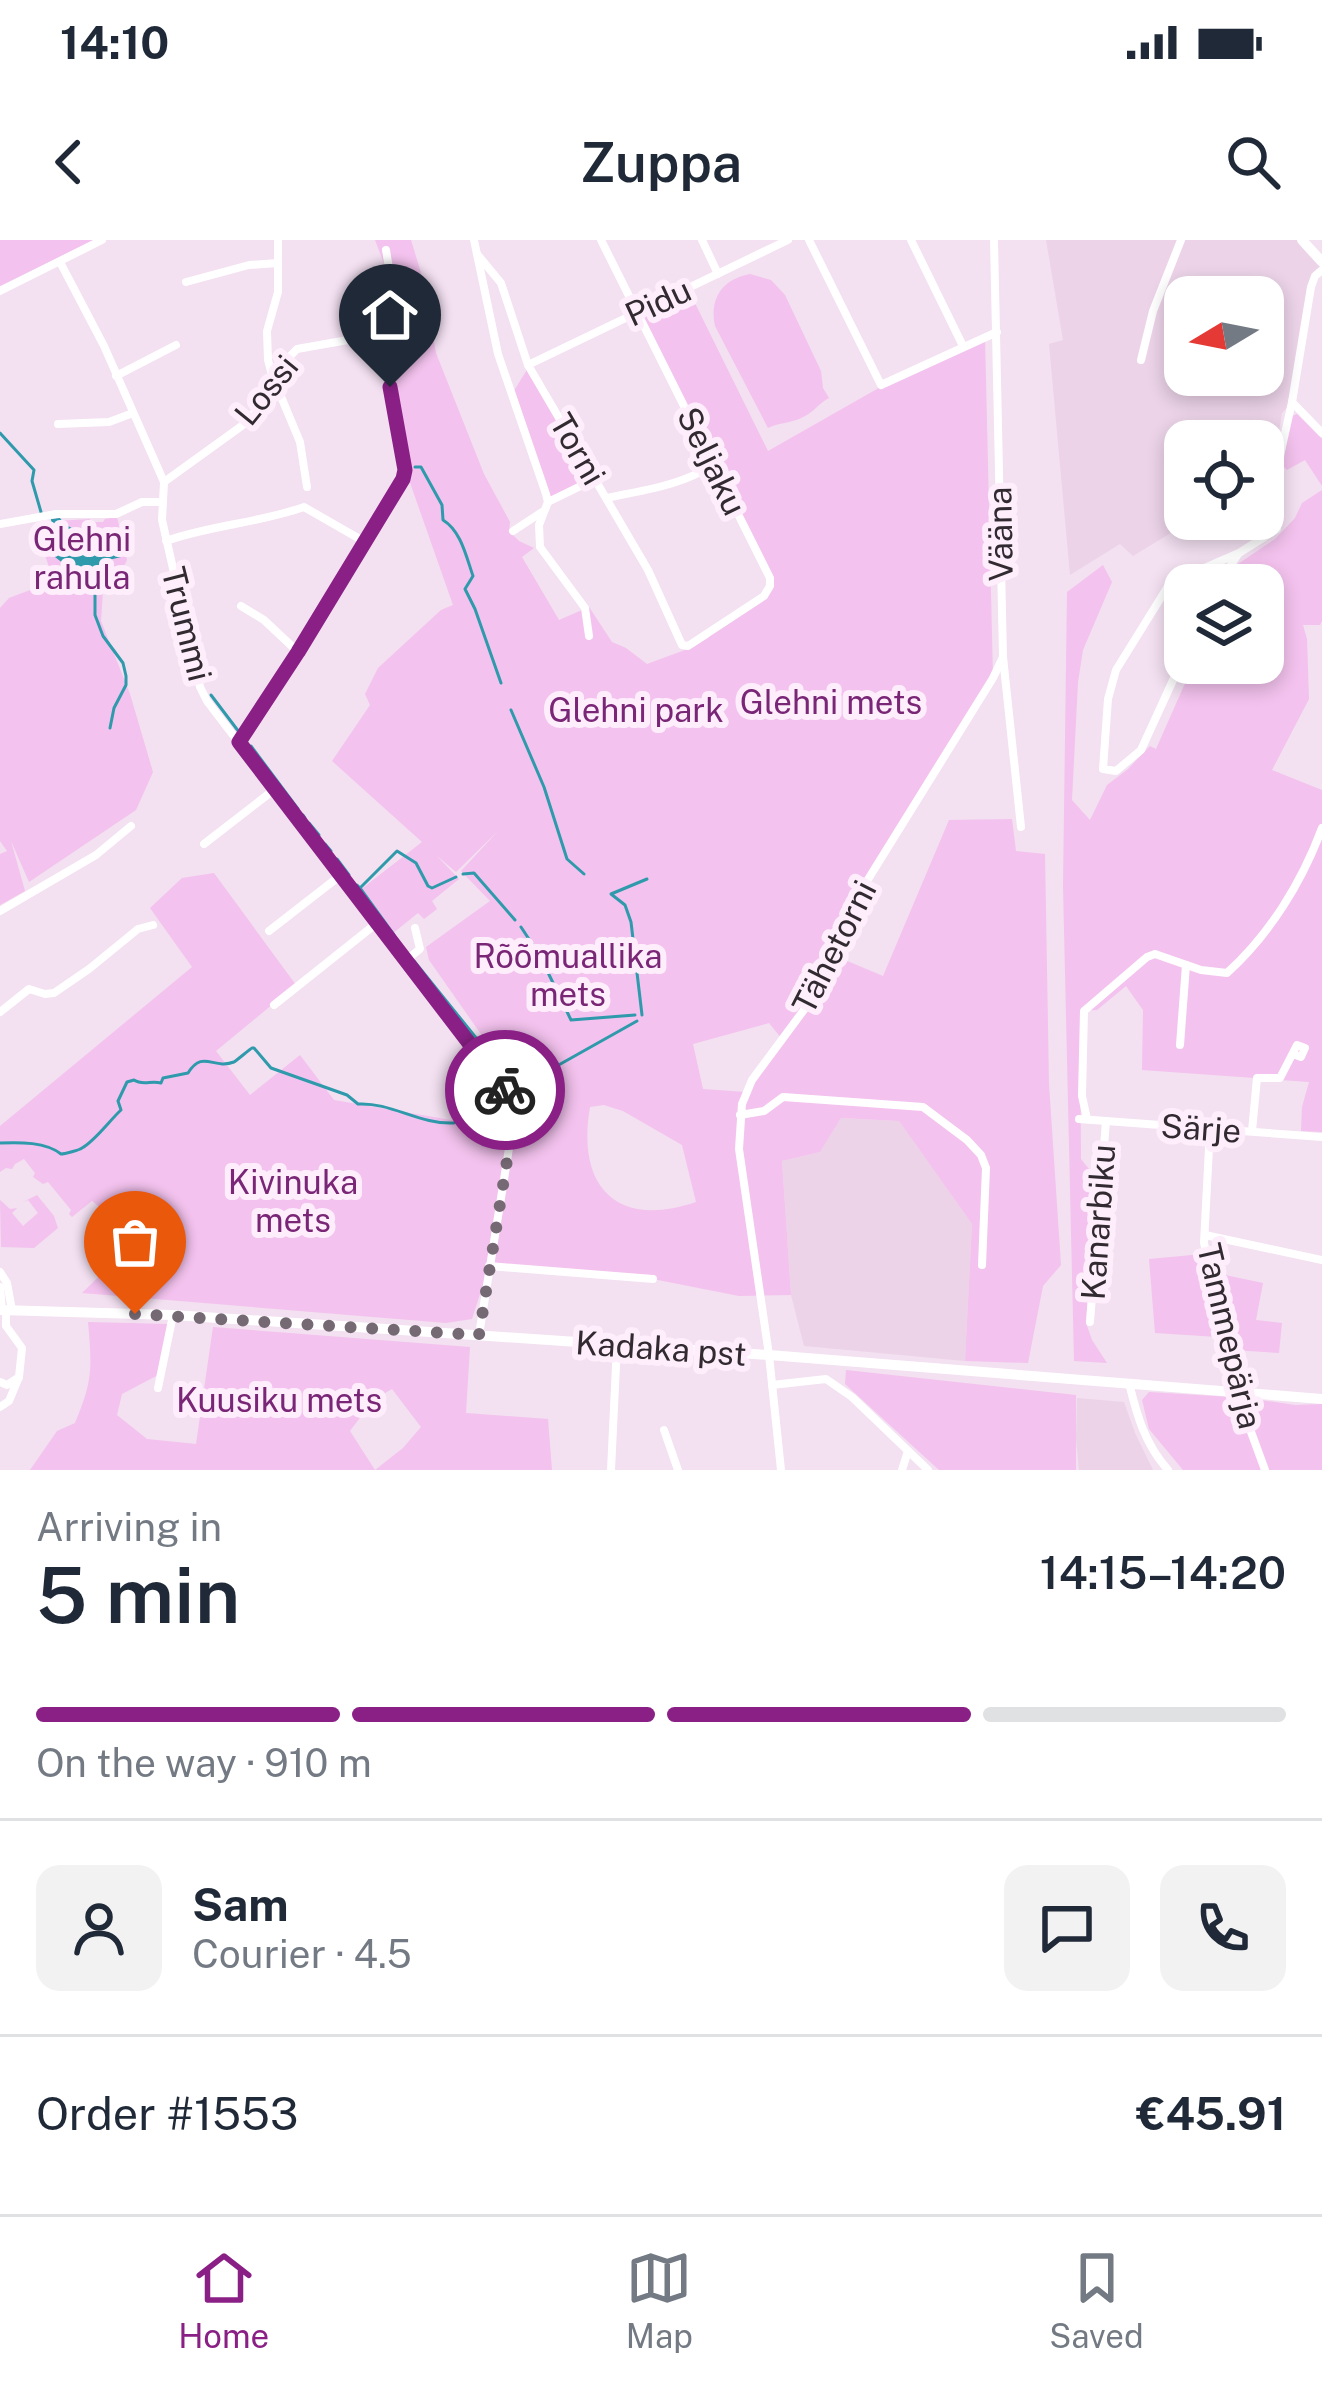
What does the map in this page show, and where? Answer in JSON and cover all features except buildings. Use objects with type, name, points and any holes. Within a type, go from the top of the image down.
[{"type":"main road","points":[[1302,240],[1322,266]]},
{"type":"main road","name":"Kadaka pst","points":[[5,1310],[173,1315],[479,1335],[1322,1399]]},
{"type":"street","points":[[0,292],[102,240]]},
{"type":"street","points":[[278,240],[275,307],[267,331],[272,375],[300,442],[307,487]]},
{"type":"street","points":[[474,240],[498,354],[546,507],[539,525],[540,547],[585,608],[589,636]]},
{"type":"street","name":"Seljaku","points":[[602,240],[770,578],[764,596],[709,635],[682,645]]},
{"type":"street","points":[[702,240],[718,274]]},
{"type":"street","name":"Pidu","points":[[528,364],[788,240]]},
{"type":"street","points":[[809,240],[880,385],[998,332]]},
{"type":"street","points":[[911,240],[963,347]]},
{"type":"street","name":"Vääna","points":[[994,240],[1003,657],[1021,827]]},
{"type":"street","points":[[1141,360],[1153,310],[1181,240]]},
{"type":"street","points":[[239,742],[403,479],[384,335],[399,331],[386,250]]},
{"type":"street","name":"Torni","points":[[477,254],[501,283],[528,364],[648,570],[682,645]]},
{"type":"street","name":"Trummi","points":[[60,262],[164,482],[166,541],[207,701],[513,1103],[479,1335]]},
{"type":"street","points":[[186,282],[278,263]]},
{"type":"street","points":[[1214,564],[1277,529],[1279,460],[1311,286],[1322,266]]},
{"type":"street","name":"Lossi","points":[[164,482],[243,424],[266,399],[272,375],[297,349],[384,335]]},
{"type":"street","points":[[116,376],[176,345]]},
{"type":"street","points":[[1292,402],[1322,433]]},
{"type":"street","points":[[58,424],[109,422],[133,413]]},
{"type":"street","points":[[607,498],[670,485],[712,465]]},
{"type":"street","points":[[513,531],[595,479]]},
{"type":"street","points":[[0,524],[56,514],[116,514],[142,502],[164,502]]},
{"type":"street","points":[[166,541],[304,507],[365,542]]},
{"type":"street","points":[[1232,564],[1239,553]]},
{"type":"street","points":[[1164,593],[1116,670],[1108,699],[1103,770],[1116,771],[1141,750],[1171,684]]},
{"type":"street","points":[[241,606],[298,652]]},
{"type":"street","name":"Tähetorni","points":[[781,1470],[742,1177],[740,1115],[752,1080],[812,999],[867,881],[1003,657]]},
{"type":"street","points":[[204,844],[275,789]]},
{"type":"street","points":[[0,911],[96,855],[131,826]]},
{"type":"street","points":[[1180,1045],[1186,965],[1227,973],[1250,951],[1296,884],[1322,828]]},
{"type":"street","points":[[269,931],[341,875]]},
{"type":"street","points":[[274,1006],[377,923]]},
{"type":"street","points":[[0,1012],[29,989],[54,993],[138,929],[153,925]]},
{"type":"street","points":[[405,961],[420,949],[415,928]]},
{"type":"street","name":"Särje","points":[[1186,965],[1155,954],[1148,957],[1084,1011],[1083,1119],[1322,1137]]},
{"type":"street","points":[[1252,1131],[1257,1078],[1280,1078],[1293,1054]]},
{"type":"street","points":[[740,1115],[764,1111],[783,1097],[923,1108],[967,1139],[986,1168],[982,1265]]},
{"type":"street","name":"Kanarbiku","points":[[1090,1322],[1106,1121]]},
{"type":"street","name":"Tammepärja","points":[[1210,1129],[1204,1235],[1236,1391],[1265,1470]]},
{"type":"street","points":[[1204,1235],[1322,1260]]},
{"type":"street","points":[[489,1265],[653,1279]]},
{"type":"street","points":[[0,1272],[7,1283],[6,1326],[22,1348],[19,1377],[5,1404]]},
{"type":"street","points":[[0,1288],[5,1310]]},
{"type":"street","points":[[158,1388],[173,1315]]},
{"type":"street","points":[[610,1470],[617,1345]]},
{"type":"street","points":[[5,1404],[4,1384],[19,1377]]},
{"type":"street","points":[[772,1384],[826,1379],[852,1397],[928,1470]]},
{"type":"street","points":[[1130,1383],[1139,1422],[1168,1470]]},
{"type":"street","points":[[664,1430],[678,1470]]},
{"type":"street","points":[[902,1470],[908,1451]]},
{"type":"shaded area","points":[[1046,240],[1302,240],[1322,262],[1315,276],[1292,402],[1281,420],[1164,420],[1164,537],[1133,556],[1120,544],[1070,575],[1049,344],[1063,340]]},
{"type":"shaded area","points":[[841,1118],[899,1121],[972,1224],[965,1361],[804,1346],[791,1295],[782,1161],[820,1152]]},
{"type":"shaded area","points":[[1077,1398],[1124,1402],[1153,1470],[1079,1470]]},
{"type":"green space","points":[[0,240],[94,240],[0,286]]},
{"type":"green space","points":[[375,240],[411,240],[436,353],[484,474],[510,522],[509,531],[534,548],[522,557],[559,620],[589,607],[612,642],[647,664],[708,638],[764,596],[770,585],[637,312],[688,289],[768,451],[884,385],[985,337],[993,678],[867,881],[833,955],[883,976],[949,820],[1012,819],[1016,851],[1045,854],[1049,1084],[1061,1265],[1043,1286],[1028,1363],[965,1361],[972,1224],[899,1121],[841,1118],[820,1152],[782,1161],[791,1295],[739,1296],[653,1279],[489,1266],[472,1319],[446,1323],[82,1293],[138,1238],[92,1201],[72,1217],[48,1182],[33,1177],[24,1159],[0,1172],[0,1126],[192,967],[150,908],[182,878],[214,873],[296,985],[216,1051],[250,1095],[300,1055],[334,1100],[469,1123],[530,1104],[429,960],[426,947],[490,901],[461,871],[498,831],[456,872],[437,856],[459,879],[432,901],[437,909],[424,919],[418,913],[392,934],[360,890],[422,842],[332,761],[370,705],[365,694],[378,668],[441,610],[453,605],[396,428],[384,335],[386,269]],"holes":[[[769,1023],[782,1039],[746,1092],[703,1089],[693,1044]],[[604,1105],[682,1145],[696,1202],[644,1210],[608,1195],[597,1179],[587,1135],[590,1107]]]},
{"type":"green space","points":[[750,274],[771,280],[785,295],[829,398],[801,418],[768,428],[715,326],[714,307],[720,291],[732,280]]},
{"type":"green space","points":[[528,368],[592,478],[550,498],[512,394]]},
{"type":"green space","points":[[1297,414],[1322,439],[1322,486],[1305,460],[1287,470],[1284,467],[1290,417]]},
{"type":"green space","points":[[1322,490],[1322,621],[1303,625],[1309,699],[1272,770],[1322,790],[1322,1132],[1301,1131],[1309,1082],[1142,1070],[1143,1010],[1126,986],[1097,1010],[1080,1011],[1081,1159],[1096,1178],[1086,1323],[1107,1363],[1074,1361],[1063,886],[1067,592],[1103,565],[1112,582],[1083,650],[1078,682],[1072,800],[1090,820],[1107,785],[1150,746],[1156,749],[1185,684],[1284,684],[1284,564],[1238,564],[1274,540],[1284,540],[1284,530],[1302,503]]},
{"type":"green space","name":"Glehni rahula","points":[[117,517],[127,560],[114,587],[103,591],[101,621],[130,694],[153,772],[136,810],[29,882],[11,841],[25,891],[0,905],[0,854],[7,851],[0,841],[0,608],[9,598],[54,581],[38,522],[103,522]]},
{"type":"green space","points":[[37,1195],[58,1228],[34,1248],[1,1247],[0,1200],[10,1209],[17,1208],[12,1213],[23,1226],[38,1213],[28,1200],[21,1203]]},
{"type":"green space","points":[[1203,1254],[1206,1271],[1263,1283],[1256,1320],[1282,1323],[1279,1353],[1233,1350],[1218,1337],[1155,1333],[1149,1259]]},
{"type":"green space","name":"Kuusiku mets","points":[[88,1322],[168,1324],[160,1374],[122,1394],[117,1415],[147,1439],[196,1444],[213,1327],[470,1347],[466,1413],[548,1419],[552,1470],[375,1470],[30,1470],[57,1431],[75,1423],[88,1384]],"holes":[[[392,1389],[421,1427],[375,1470],[350,1431],[373,1400]]]},
{"type":"green space","points":[[846,1370],[1076,1395],[1076,1470],[939,1470],[845,1384]]},
{"type":"green space","points":[[1149,1392],[1322,1404],[1322,1470],[1183,1470],[1149,1429],[1142,1400]]},
{"type":"water","points":[[60,518],[79,531],[101,529],[107,540],[121,546],[121,557],[105,561],[110,579],[96,588],[83,575],[72,577],[55,557],[46,539],[51,519]]},
{"type":"waterway","points":[[0,433],[34,470],[32,481],[41,512]]},
{"type":"waterway","points":[[415,467],[421,467],[442,505],[443,520],[462,545],[473,576],[465,589],[501,683]]},
{"type":"waterway","points":[[95,586],[95,615],[126,676],[110,728]]},
{"type":"waterway","points":[[211,695],[239,732]]},
{"type":"waterway","points":[[511,710],[544,787],[567,859],[584,874]]},
{"type":"waterway","points":[[251,746],[298,809]]},
{"type":"waterway","points":[[309,823],[319,835]]},
{"type":"waterway","points":[[325,844],[331,851]]},
{"type":"waterway","points":[[357,885],[360,888],[397,851],[416,863],[432,888],[456,877]]},
{"type":"waterway","points":[[337,859],[349,875]]},
{"type":"waterway","points":[[463,874],[474,873],[515,920]]},
{"type":"waterway","points":[[642,1015],[631,922],[625,905],[611,894],[647,879]]},
{"type":"waterway","points":[[360,888],[394,935]]},
{"type":"waterway","points":[[521,927],[571,1020],[635,1015]]},
{"type":"waterway","points":[[414,961],[515,1086]]},
{"type":"waterway","points":[[523,1085],[637,1021]]},
{"type":"waterway","points":[[0,1143],[40,1145],[61,1154],[78,1150],[121,1110],[118,1101],[127,1082],[161,1083],[163,1078],[188,1073],[199,1062],[234,1062],[252,1048],[271,1068],[347,1095],[358,1104],[454,1123]]},
{"type":"way so far","points":[[135,1314],[479,1335],[514,1117],[505,1090]]},
{"type":"route","points":[[390,387],[403,479],[239,742],[505,1090]]},
{"type":"park label","name":"Glehni mets","points":[[831,702]]},
{"type":"park label","name":"Glehni park","points":[[636,710]]},
{"type":"park label","name":"Rõõmuallika mets","points":[[568,975]]},
{"type":"park label","name":"Kivinuka mets","points":[[293,1201]]}]
